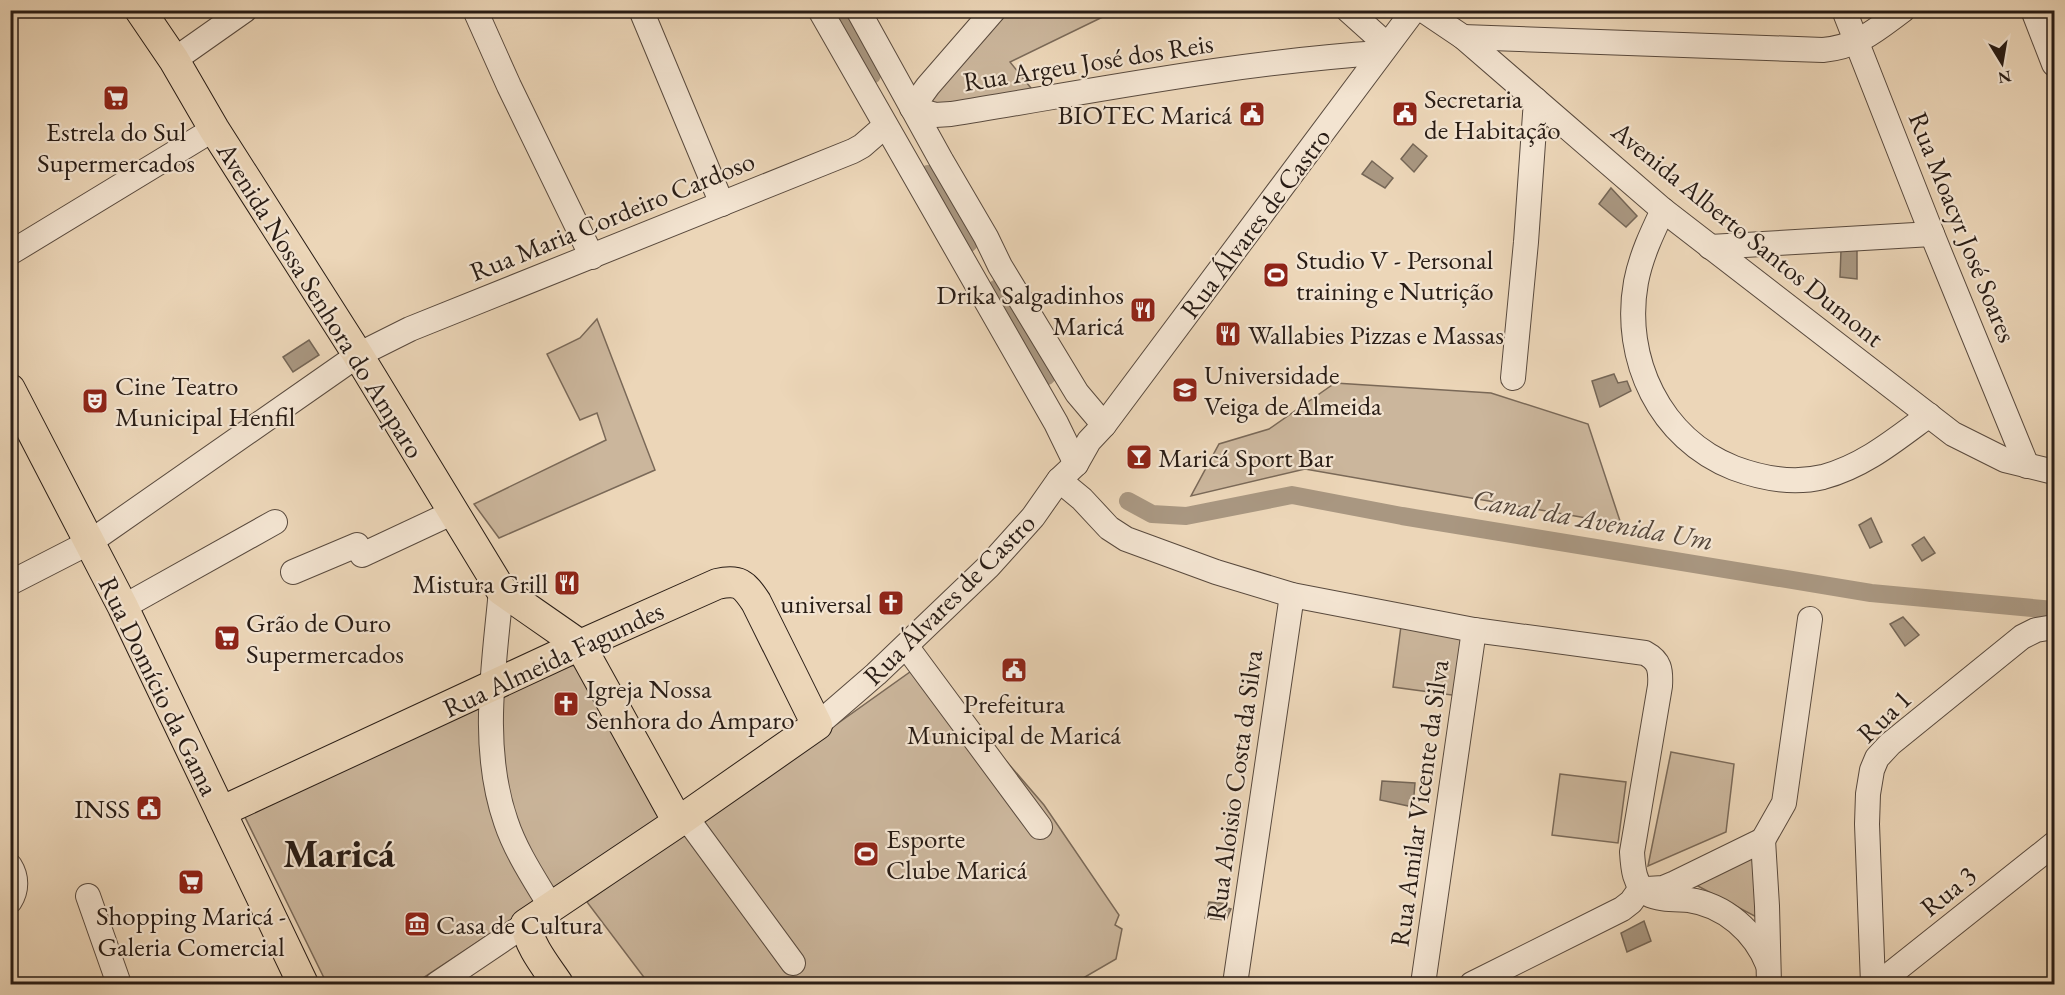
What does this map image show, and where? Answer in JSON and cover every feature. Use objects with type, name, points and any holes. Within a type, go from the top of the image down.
[{"type":"main road","name":"Avenida Nossa Senhora do Amparo","points":[[140,10],[174,60],[214,129],[358,355],[501,590],[580,645]]},
{"type":"main road","name":"Rua Domício da Gama","points":[[10,389],[123,607],[303,984]]},
{"type":"main road","name":"Rua Almeida Fagundes","points":[[222,814],[231,807],[717,584],[737,582],[756,602],[817,725]]},
{"type":"main road","points":[[580,645],[678,822]]},
{"type":"main road","name":"Rua Álvares de Castro","points":[[526,924],[817,725]]},
{"type":"main road","points":[[526,924],[527,932],[535,948],[558,984]]},
{"type":"street","points":[[174,60],[244,10]]},
{"type":"street","points":[[641,10],[722,204]]},
{"type":"street","points":[[820,10],[1050,413],[1067,472],[1082,499],[1109,528],[1126,538],[1216,572],[1292,595],[1474,630],[1645,652],[1653,657],[1661,671],[1660,686],[1632,852],[1635,876],[1641,888],[1649,894],[1694,901],[1728,915],[1755,940],[1768,974]]},
{"type":"street","points":[[858,10],[986,237],[1000,266],[1077,393],[1104,425]]},
{"type":"street","points":[[912,108],[928,86],[994,10]]},
{"type":"street","points":[[1348,10],[1384,49]]},
{"type":"street","name":"Rua Álvares de Castro","points":[[817,725],[906,646],[988,566],[1033,517],[1414,10]]},
{"type":"street","name":"Avenida Alberto Santos Dumont","points":[[1423,10],[1463,38],[1663,210],[1929,415],[1972,445],[2005,460],[2055,472]]},
{"type":"street","name":"Rua Moacyr José Soares","points":[[1844,10],[2027,466]]},
{"type":"street","points":[[1463,38],[1789,50],[1839,48],[1858,42],[1903,10]]},
{"type":"street","points":[[2033,10],[2055,64]]},
{"type":"street","points":[[476,11],[509,86],[592,257]]},
{"type":"street","points":[[1491,62],[1494,50],[1504,39]]},
{"type":"street","name":"Rua Argeu José dos Reis","points":[[912,108],[935,115],[951,114],[1249,66],[1384,49]]},
{"type":"street","points":[[1513,378],[1536,100]]},
{"type":"street","points":[[885,126],[898,133],[908,130],[915,118],[912,108]]},
{"type":"street","name":"Rua Maria Cordeiro Cardoso","points":[[10,583],[90,542],[358,355],[410,329],[853,151],[885,126]]},
{"type":"street","points":[[10,253],[214,129]]},
{"type":"street","points":[[1663,210],[1642,258],[1636,285],[1634,314],[1639,364],[1659,409],[1683,434],[1716,461],[1753,475],[1792,480],[1821,477],[1852,468],[1876,454],[1929,415]]},
{"type":"street","points":[[1710,247],[1932,234]]},
{"type":"street","points":[[293,572],[357,545],[362,555],[454,512]]},
{"type":"street","points":[[123,607],[275,522]]},
{"type":"street","points":[[501,590],[492,686],[492,757],[497,794],[515,844],[551,907]]},
{"type":"street","name":"Rua Aloisio Costa da Silva","points":[[1235,984],[1292,595]]},
{"type":"street","points":[[1768,974],[1763,840],[1784,802],[1810,619]]},
{"type":"street","name":"Rua 1","points":[[1873,984],[1867,824],[1868,794],[1872,770],[1877,758],[1890,744],[2022,637],[2036,630],[2055,627]]},
{"type":"street","name":"Rua Amilar Vicente da Silva","points":[[1423,984],[1474,630]]},
{"type":"street","points":[[906,646],[1040,827]]},
{"type":"street","points":[[678,822],[691,824],[793,963]]},
{"type":"street","points":[[1641,888],[1663,888],[1763,840]]},
{"type":"street","name":"Rua 3","points":[[1878,984],[2055,844]]},
{"type":"street","points":[[10,866],[16,883],[15,895],[10,902]]},
{"type":"street","points":[[1472,984],[1622,909],[1631,902],[1641,888]]},
{"type":"street","points":[[88,896],[119,984]]},
{"type":"street","name":"Rua Álvares de Castro","points":[[437,984],[526,924]]},
{"type":"shaded area","points":[[1009,11],[1115,11],[1010,62],[1035,93],[936,109],[931,98]]},
{"type":"shaded area","points":[[1413,144],[1427,156],[1414,172],[1401,159]]},
{"type":"shaded area","points":[[1372,161],[1393,178],[1385,188],[1362,174]]},
{"type":"shaded area","points":[[1611,188],[1637,216],[1626,227],[1599,204]]},
{"type":"shaded area","points":[[1841,250],[1857,250],[1857,279],[1840,277]]},
{"type":"shaded area","points":[[597,319],[655,470],[499,538],[474,504],[606,440],[597,413],[580,420],[547,354],[580,338]]},
{"type":"shaded area","points":[[309,340],[319,355],[293,372],[283,357]]},
{"type":"shaded area","points":[[1614,374],[1618,383],[1627,381],[1631,391],[1600,407],[1592,381]]},
{"type":"shaded area","points":[[1335,383],[1491,393],[1588,424],[1621,524],[1305,469],[1191,496],[1219,444],[1269,429]]},
{"type":"shaded area","points":[[1871,518],[1882,542],[1870,548],[1859,525]]},
{"type":"shaded area","points":[[1924,537],[1935,553],[1922,561],[1912,545]]},
{"type":"shaded area","points":[[1903,617],[1919,635],[1905,646],[1890,624]]},
{"type":"shaded area","points":[[1401,626],[1467,635],[1459,696],[1393,687]]},
{"type":"shaded area","name":"Esporte Clube Maricá","points":[[924,662],[1044,805],[1119,915],[1115,925],[1122,929],[1116,959],[1073,984],[649,984],[587,902]]},
{"type":"shaded area","points":[[580,665],[663,820],[414,984],[327,984],[242,811],[566,666]]},
{"type":"shaded area","points":[[1671,752],[1734,764],[1726,832],[1648,866]]},
{"type":"shaded area","points":[[1560,774],[1626,782],[1618,843],[1552,835]]},
{"type":"shaded area","points":[[1382,781],[1415,783],[1413,807],[1380,800]]},
{"type":"shaded area","points":[[1756,855],[1762,920],[1694,884]]},
{"type":"shaded area","points":[[1209,902],[1228,904],[1228,908],[1231,909],[1226,920],[1205,918]]},
{"type":"shaded area","points":[[1644,921],[1651,941],[1627,952],[1621,933]]},
{"type":"waterway","name":"Canal da Avenida Um","points":[[836,10],[872,75]]},
{"type":"waterway","name":"Canal da Avenida Um","points":[[928,174],[969,243]]},
{"type":"waterway","name":"Canal da Avenida Um","points":[[996,289],[1047,376]]},
{"type":"waterway","name":"Canal da Avenida Um","points":[[1128,501],[1152,514],[1186,516],[1292,495],[1402,516],[1871,593],[2054,610]]},
{"type":"place","name":"Estrela do Sul Supermercados","points":[[116,98]]},
{"type":"place","name":"BIOTEC Maricá","points":[[1252,114]]},
{"type":"place","name":"Secretaria de Habitação","points":[[1405,114]]},
{"type":"place","name":"Studio V - Personal training e Nutrição","points":[[1276,275]]},
{"type":"place","name":"Drika Salgadinhos Maricá","points":[[1143,310]]},
{"type":"place","name":"Wallabies Pizzas e Massas","points":[[1228,334]]},
{"type":"place","name":"Universidade Veiga de Almeida","points":[[1185,390]]},
{"type":"place","name":"Cine Teatro Municipal Henfil","points":[[95,401]]},
{"type":"place","name":"Maricá Sport Bar","points":[[1139,457]]},
{"type":"place","name":"Mistura Grill","points":[[567,583]]},
{"type":"place","name":"universal","points":[[891,603]]},
{"type":"place","name":"Grão de Ouro Supermercados","points":[[227,638]]},
{"type":"place","name":"Prefeitura Municipal de Maricá","points":[[1014,670]]},
{"type":"place","name":"Igreja Nossa Senhora do Amparo","points":[[566,704]]},
{"type":"place","name":"INSS","points":[[149,808]]},
{"type":"place","name":"Esporte Clube Maricá","points":[[866,854]]},
{"type":"place","name":"Shopping Maricá - Galeria Comercial","points":[[191,882]]},
{"type":"place","name":"Casa de Cultura","points":[[417,924]]},
{"type":"district","name":"Maricá","points":[[339,853]]}]
